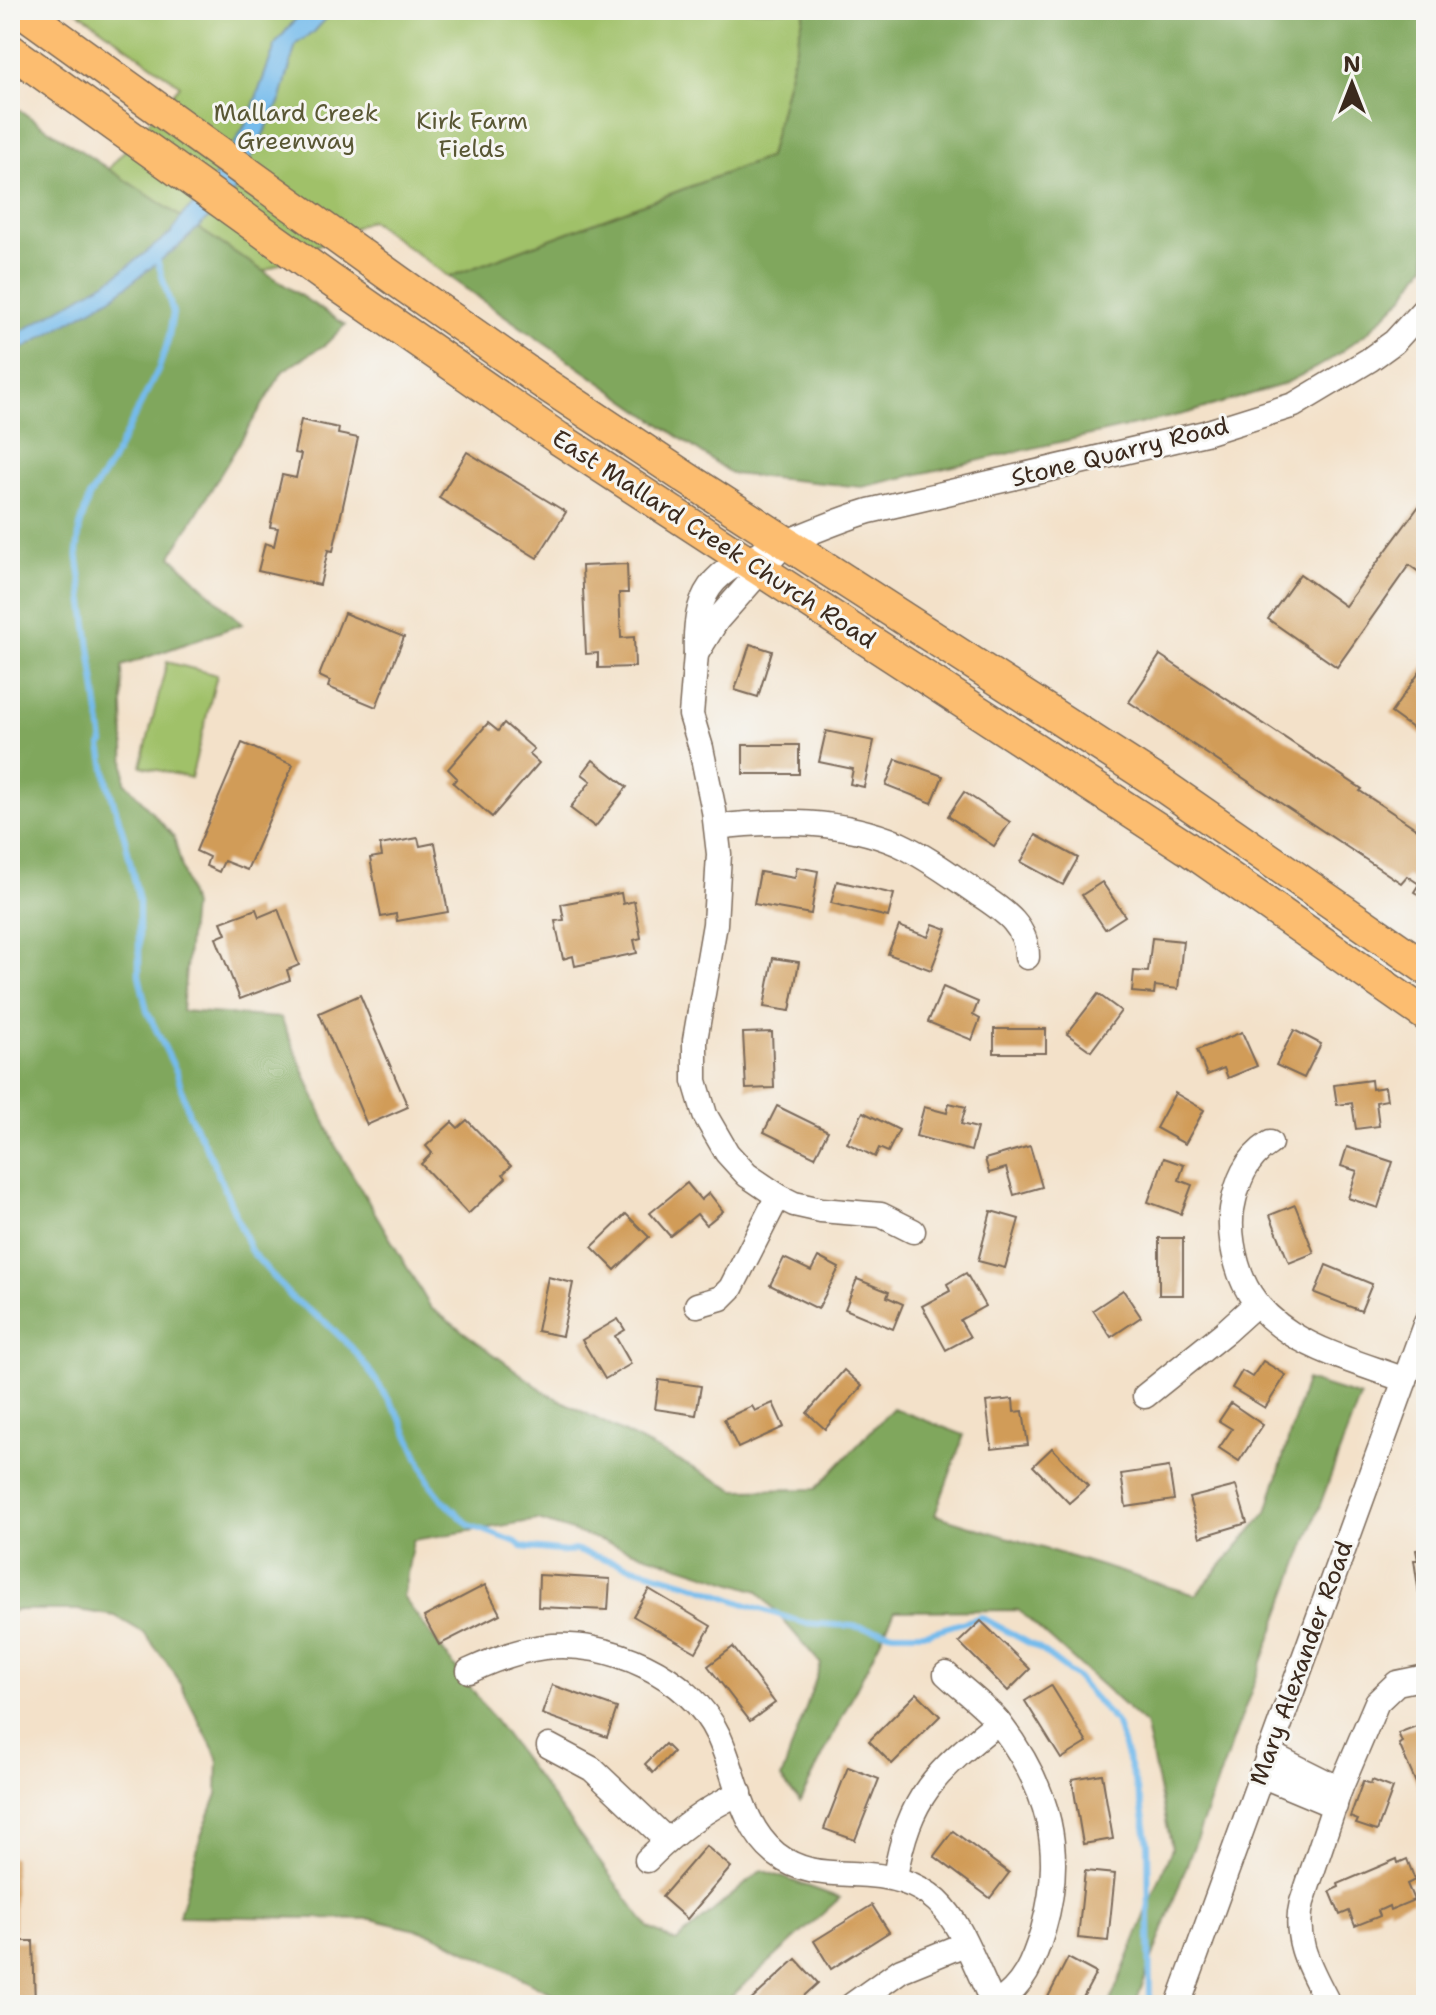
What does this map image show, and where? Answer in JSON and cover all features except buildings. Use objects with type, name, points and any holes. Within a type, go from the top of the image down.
[{"type":"main road","name":"East Mallard Creek Church Road","points":[[21,10],[539,380],[1165,787],[1426,968]]},
{"type":"main road","name":"East Mallard Creek Church Road","points":[[10,50],[260,230],[558,438],[1187,848],[1426,1015]]},
{"type":"street","name":"Stone Quarry Road","points":[[913,1231],[881,1215],[821,1210],[794,1204],[778,1196],[747,1175],[727,1153],[705,1115],[695,1081],[695,1040],[715,924],[717,827],[691,715],[697,619],[710,586],[725,570],[752,566],[786,542],[869,511],[1205,433],[1294,405],[1394,342],[1426,307]]},
{"type":"street","points":[[717,827],[760,822],[803,823],[847,829],[899,845],[932,862],[1009,915],[1023,934],[1027,957]]},
{"type":"street","points":[[1270,1143],[1248,1161],[1235,1191],[1231,1218],[1232,1245],[1238,1269],[1256,1304],[1293,1337],[1405,1380]]},
{"type":"street","points":[[697,1305],[721,1298],[731,1288],[778,1196]]},
{"type":"street","points":[[1145,1396],[1256,1304]]},
{"type":"street","name":"Mary Alexander Road","points":[[1178,2005],[1426,1322]]},
{"type":"street","points":[[469,1671],[505,1656],[548,1646],[590,1648],[650,1667],[675,1683],[718,1733],[748,1818],[760,1837],[786,1862],[799,1868],[895,1877],[917,1886],[939,1901],[955,1922],[994,2005],[1012,1994],[1025,1980],[1035,1958],[1050,1905],[1054,1874],[1047,1810],[1035,1781],[998,1722],[946,1674]]},
{"type":"street","points":[[1329,2005],[1301,1947],[1298,1918],[1338,1798],[1377,1702],[1397,1683],[1426,1677]]},
{"type":"street","points":[[895,1877],[899,1850],[913,1810],[945,1767],[998,1722]]},
{"type":"street","points":[[549,1746],[592,1769],[667,1840]]},
{"type":"street","points":[[1264,1764],[1338,1798]]},
{"type":"street","points":[[647,1860],[712,1805],[740,1793]]},
{"type":"street","points":[[852,2005],[901,1970],[965,1944]]},
{"type":"green space","name":"Mallard Creek Greenway","points":[[76,10],[805,10],[769,157],[449,277],[370,220],[184,310],[101,178],[180,85]]},
{"type":"green space","points":[[805,10],[1426,10],[1426,264],[1404,296],[1368,332],[1327,362],[1282,385],[1188,413],[862,487],[732,474],[449,277],[769,157]]},
{"type":"green space","points":[[10,104],[345,325],[326,344],[283,371],[171,556],[242,624],[122,666],[125,782],[174,837],[192,906],[182,1011],[281,1018],[335,1145],[431,1308],[548,1394],[736,1490],[816,1489],[893,1408],[964,1435],[935,1515],[1196,1595],[1267,1512],[1306,1380],[1360,1397],[1135,2005],[1109,2005],[1172,1848],[1145,1724],[1018,1610],[895,1611],[800,1801],[781,1779],[821,1664],[758,1591],[538,1520],[413,1540],[403,1597],[649,1928],[676,1942],[762,1870],[840,1898],[722,2005],[569,2005],[433,1934],[371,1919],[179,1916],[201,1836],[217,1794],[218,1758],[174,1672],[144,1633],[115,1616],[78,1610],[10,1612]]},
{"type":"green space","points":[[167,662],[217,675],[191,778],[141,766]]},
{"type":"water","points":[[303,10],[334,10],[314,32],[296,44],[281,99],[224,212],[206,220],[178,247],[114,296],[10,356],[10,338],[114,277],[172,232],[183,214],[200,200],[248,120],[276,43]]},
{"type":"waterway","points":[[156,256],[173,313],[168,341],[159,368],[110,465],[89,497],[80,526],[77,552],[101,746],[139,901],[139,975],[147,1011],[177,1073],[189,1114],[251,1251],[292,1298],[325,1322],[352,1348],[400,1417],[431,1485],[469,1525],[522,1547],[574,1550],[694,1585],[804,1623],[894,1633],[928,1633],[981,1617],[1038,1648],[1076,1677],[1117,1724],[1141,1803],[1148,1844],[1150,2005]]},
{"type":"park label","name":"Kirk Farm Fields","points":[[472,135]]}]
